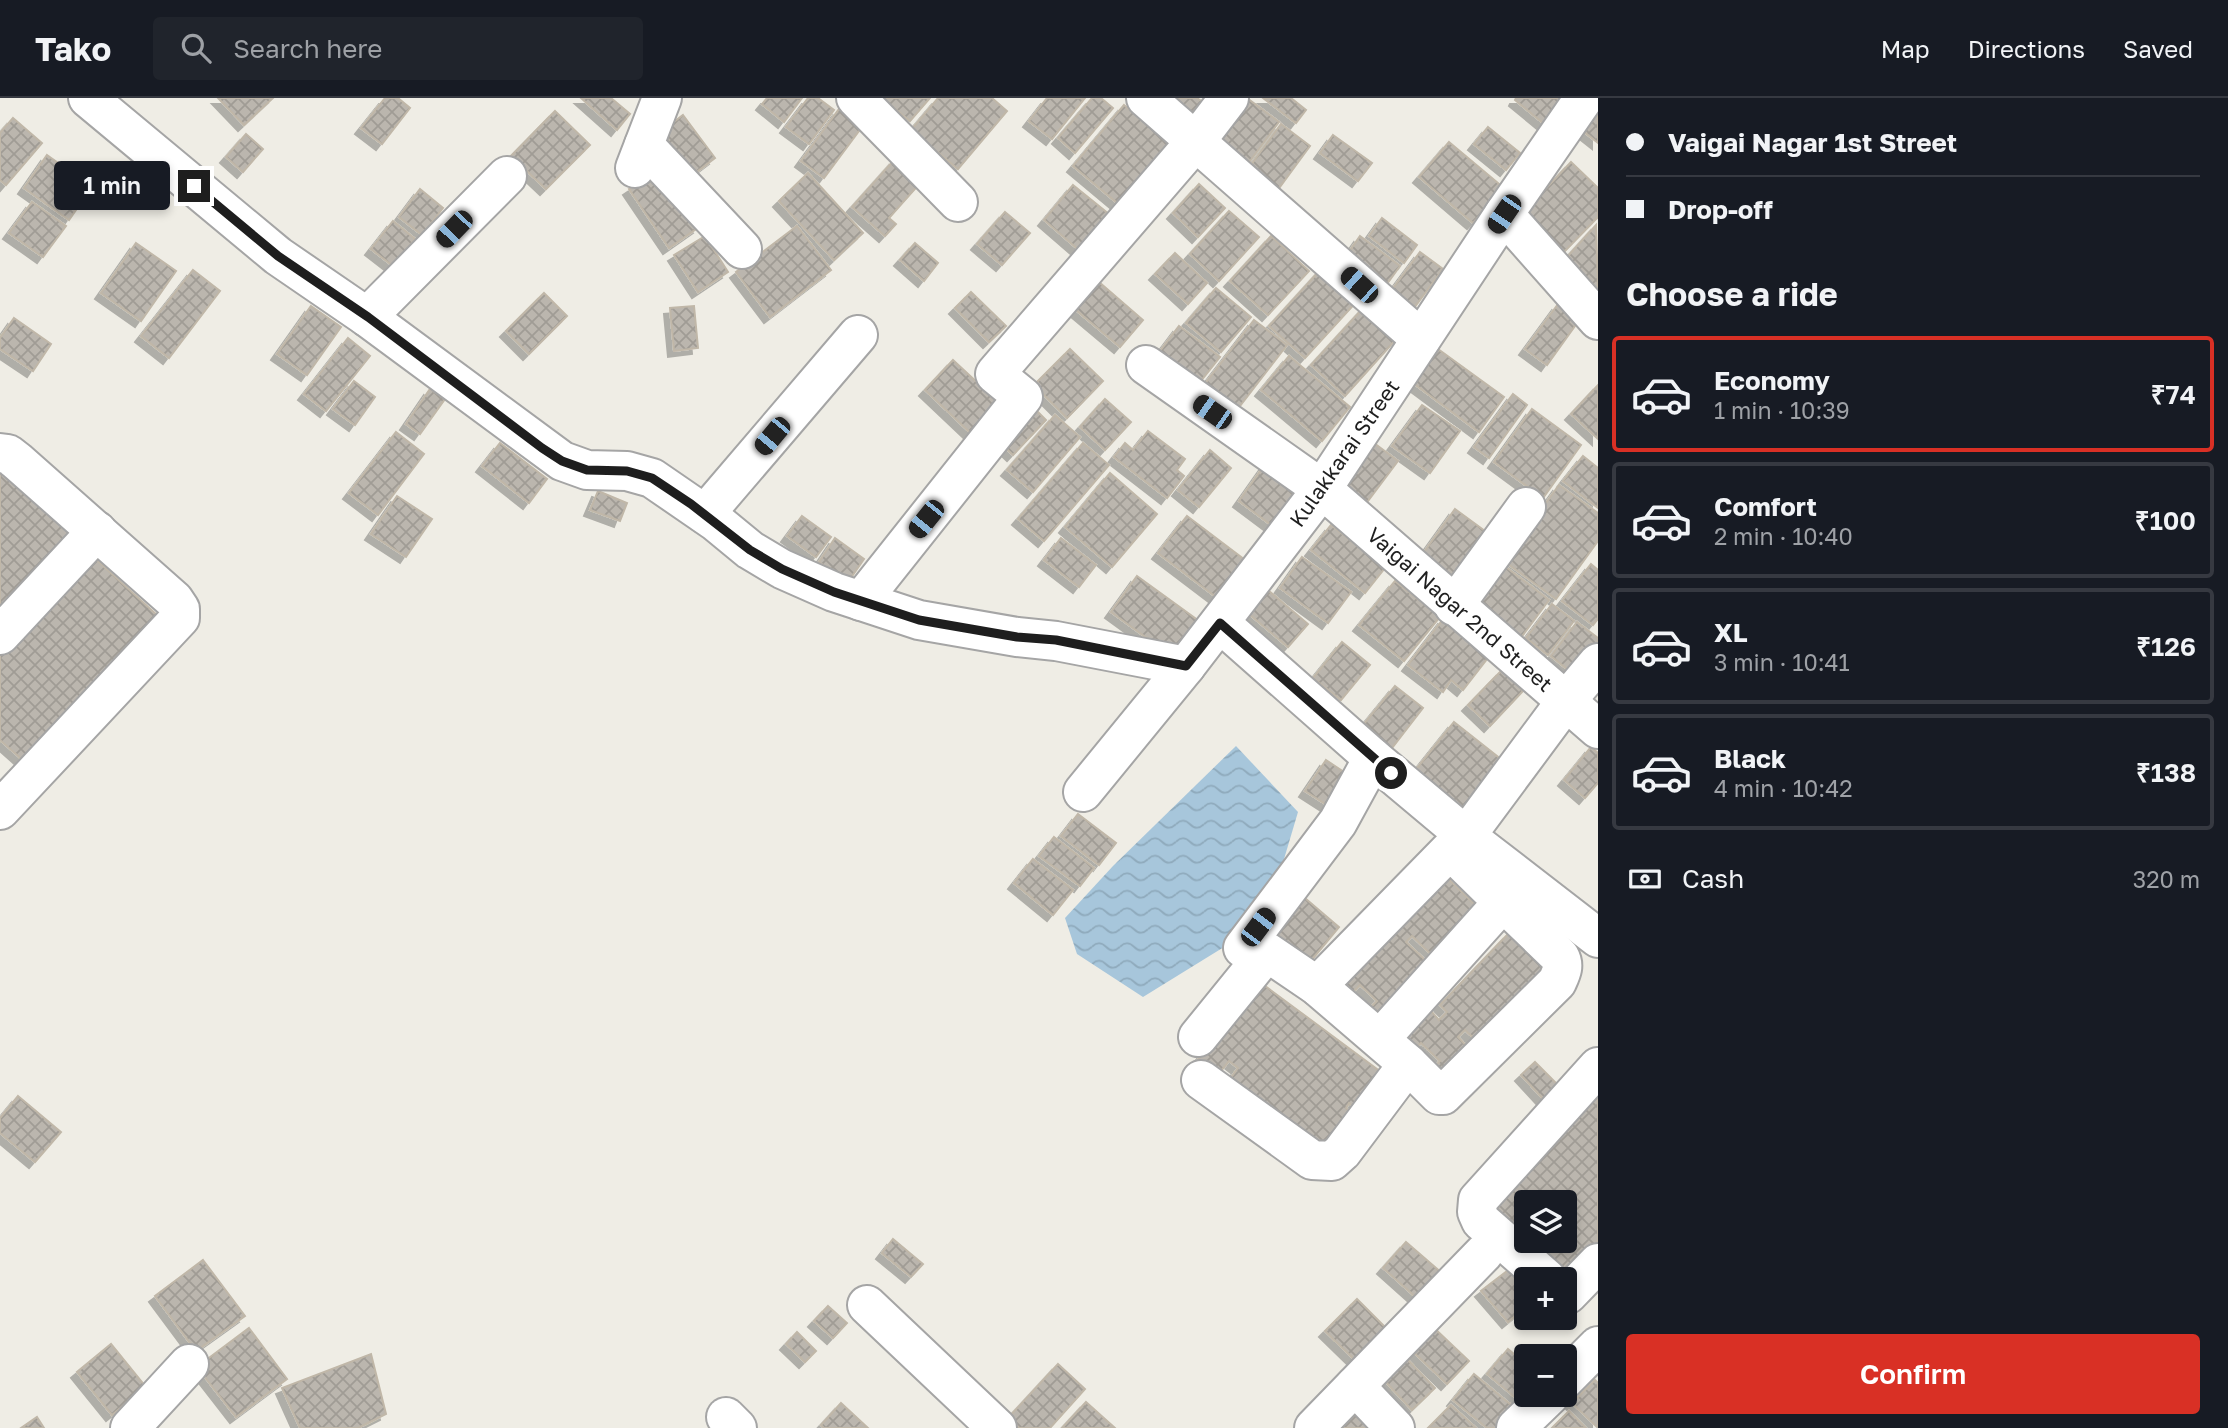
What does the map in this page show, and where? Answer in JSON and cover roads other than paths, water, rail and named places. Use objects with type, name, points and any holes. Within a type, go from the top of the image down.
[{"type":"street","points":[[88,98],[278,256],[368,317],[562,461],[587,470],[627,471],[652,478],[705,514],[750,550],[782,569],[861,601],[919,620],[1017,637],[1056,640],[1186,666]]},
{"type":"street","points":[[662,98],[639,159],[742,249]]},
{"type":"street","points":[[856,98],[958,202]]},
{"type":"street","points":[[1146,98],[1421,340]]},
{"type":"street","points":[[861,601],[1023,397],[995,374],[1196,141],[1228,98]]},
{"type":"street","name":"Kulakkarai Street","points":[[1083,792],[1220,623],[1322,489],[1584,98]]},
{"type":"street","points":[[368,317],[506,176]]},
{"type":"street","points":[[1504,214],[1598,320]]},
{"type":"street","points":[[705,514],[858,335]]},
{"type":"street","name":"Vaigai Nagar 2nd Street","points":[[1146,365],[1322,489],[1598,729]]},
{"type":"street","points":[[0,453],[8,454],[17,461],[174,600],[180,610],[180,618],[1,807]]},
{"type":"street","points":[[1454,606],[1526,507]]},
{"type":"street","points":[[0,635],[97,531]]},
{"type":"street","points":[[1198,1037],[1268,952],[1317,986],[1443,1096],[1557,982],[1563,962],[1520,897],[1466,836],[1220,623]]},
{"type":"street","points":[[1466,836],[1566,701],[1598,663]]},
{"type":"street","points":[[1242,948],[1338,822],[1373,758]]},
{"type":"street","points":[[1317,986],[1450,850],[1520,897],[1598,938]]},
{"type":"street","points":[[1380,1039],[1520,897]]},
{"type":"street","points":[[1201,1080],[1312,1160],[1332,1161],[1342,1152],[1408,1064]]},
{"type":"street","points":[[1533,1267],[1481,1221],[1477,1212],[1478,1200],[1598,1067]]},
{"type":"street","points":[[1314,1428],[1484,1253]]},
{"type":"street","points":[[1577,1285],[1598,1263]]},
{"type":"street","points":[[867,1305],[997,1428]]},
{"type":"street","points":[[1577,1367],[1598,1346]]},
{"type":"street","points":[[130,1428],[189,1364]]},
{"type":"street","points":[[1355,1386],[1395,1428]]},
{"type":"street","points":[[1516,1428],[1537,1407]]},
{"type":"water","points":[[1236,746],[1298,812],[1276,886],[1237,939],[1143,997],[1077,954],[1065,918],[1113,866]]}]
